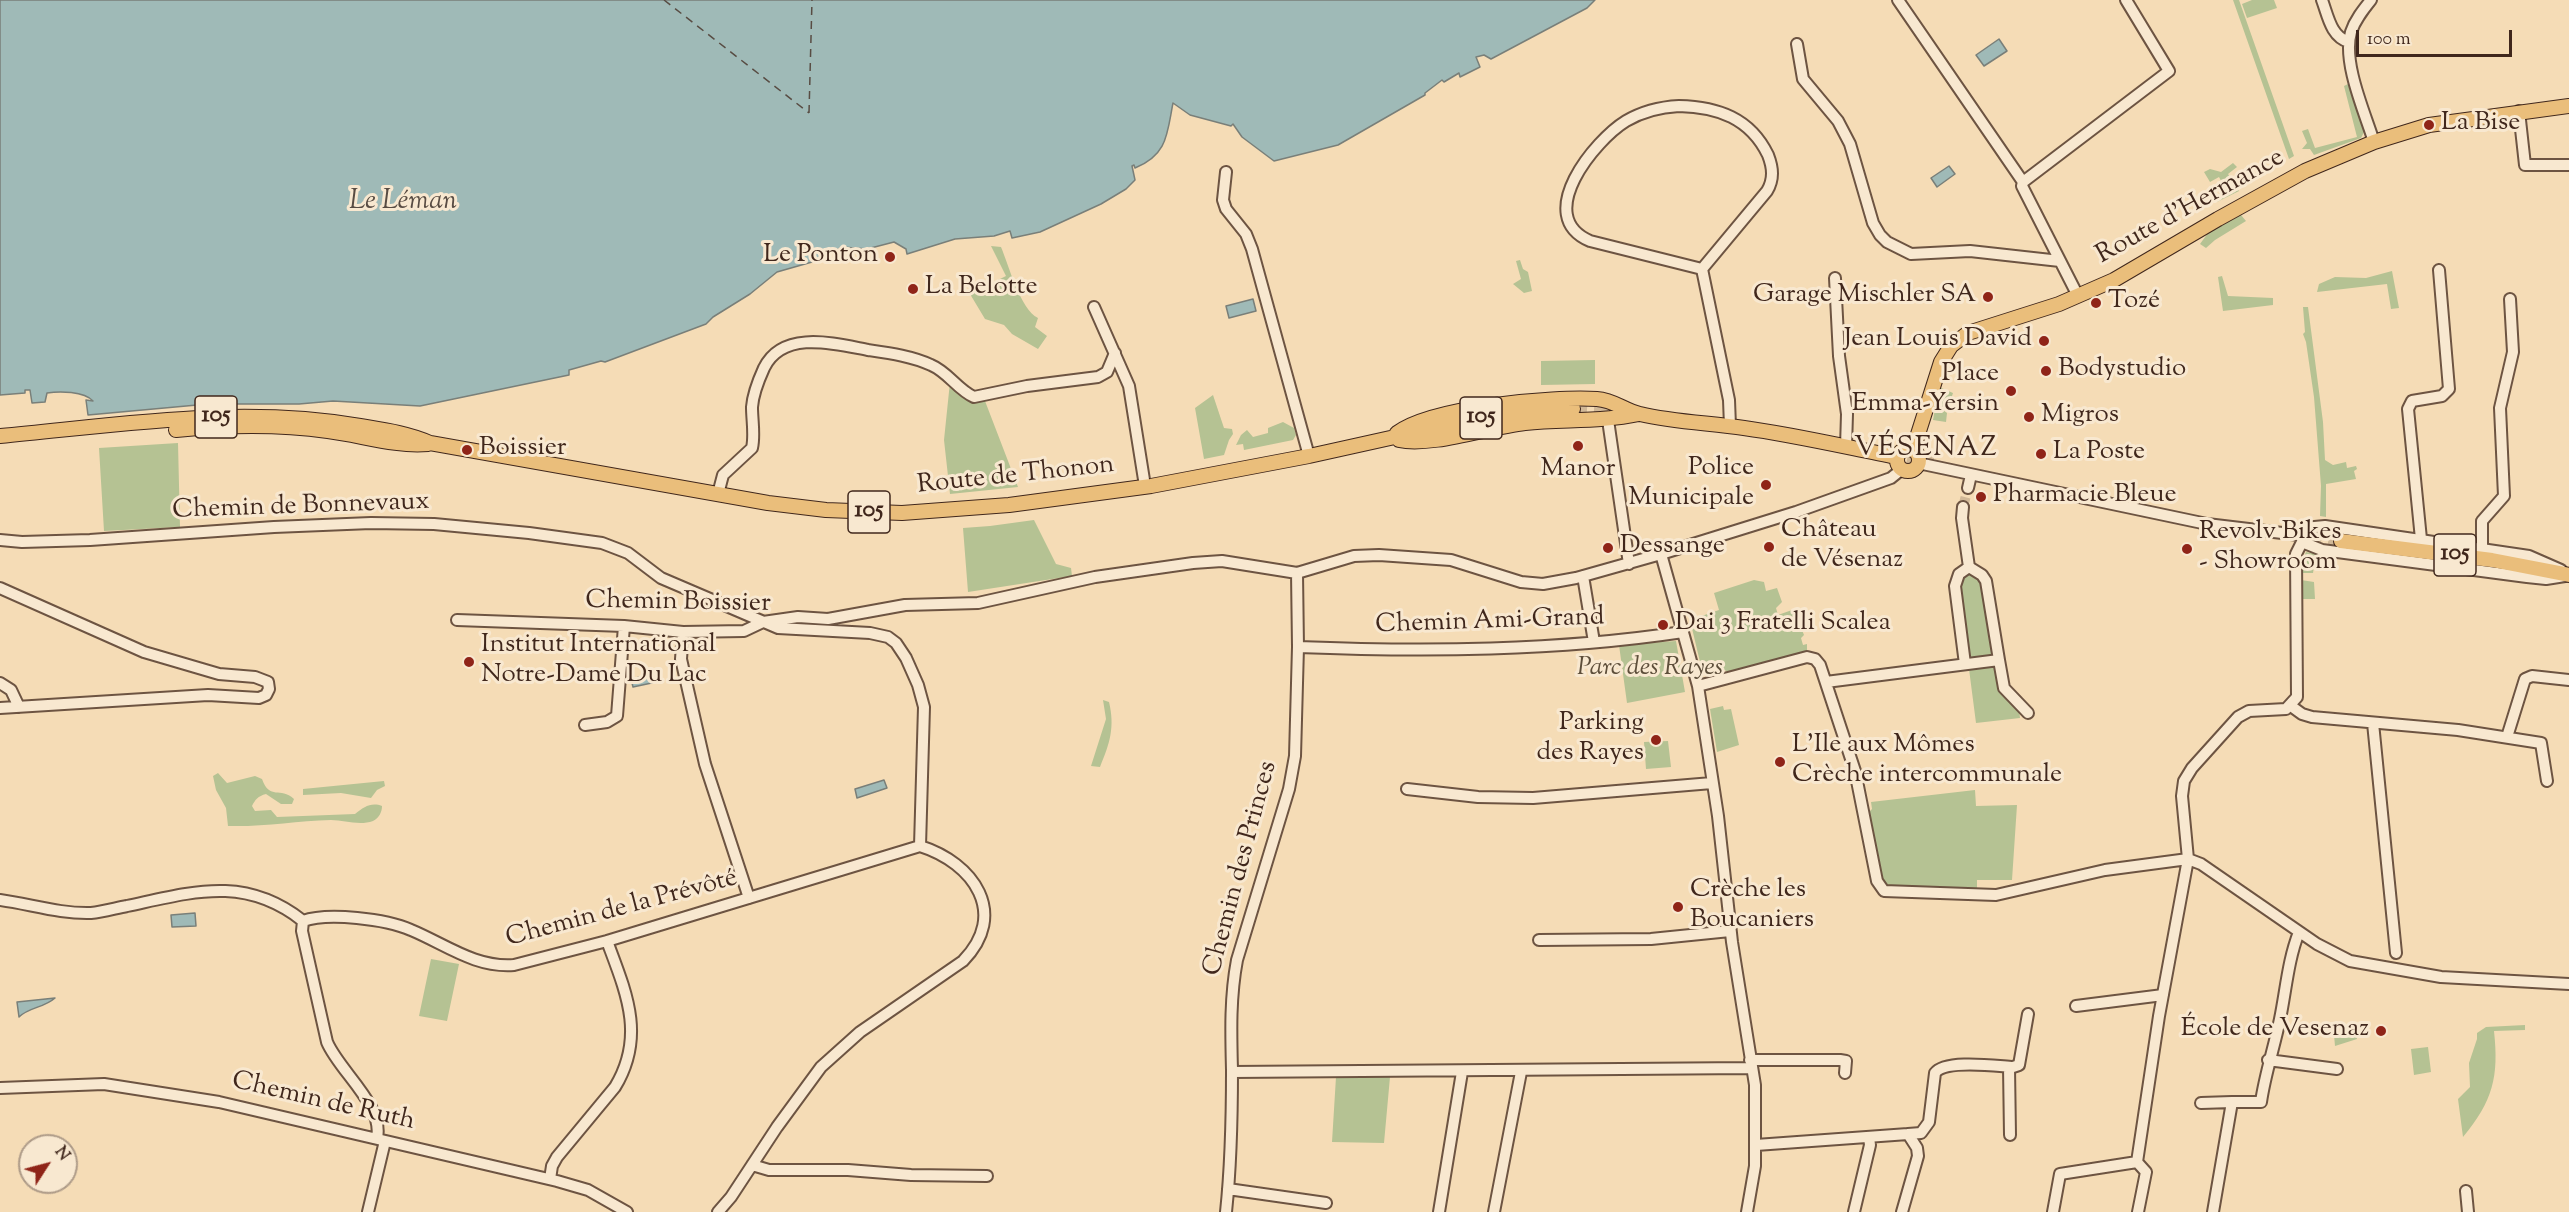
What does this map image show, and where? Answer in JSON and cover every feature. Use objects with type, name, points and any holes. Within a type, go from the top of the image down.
[{"type":"main road","name":"Route d'Hermance","points":[[1916,456],[1938,369],[1946,352],[1956,341],[1976,329],[2078,296],[2139,267],[2218,219],[2305,171],[2374,142],[2429,125],[2569,106]]},
{"type":"main road","name":"Route de Thonon","points":[[0,445],[189,428],[258,425],[327,431],[413,445],[430,444],[718,494],[826,510],[902,513],[997,506],[1145,486],[1309,456],[1391,438],[1418,422],[1498,405],[1568,399],[1608,400],[1639,414],[1730,426],[1846,447],[1899,463]]},
{"type":"main road","points":[[1608,400],[1608,420]]},
{"type":"main road","name":"105","points":[[1391,438],[1499,415],[1573,409]]},
{"type":"main road","name":"Route de Thonon","points":[[1391,438],[1422,442],[1523,423],[1608,420],[1639,414]]},
{"type":"main road","name":"Route de Thonon","points":[[0,436],[204,418],[261,416],[353,425],[412,435],[430,444]]},
{"type":"main road","points":[[1902,450],[1916,456],[1911,470],[1899,463],[1902,450]]},
{"type":"main road","name":"105","points":[[2341,541],[2492,560],[2569,575]]},
{"type":"street","points":[[1898,0],[2023,182],[2023,193],[2078,296]]},
{"type":"street","points":[[2023,182],[2169,70],[2126,0]]},
{"type":"street","points":[[2322,0],[2334,31],[2340,38],[2349,42]]},
{"type":"street","points":[[2371,0],[2355,23],[2349,42],[2352,69],[2374,142]]},
{"type":"street","points":[[1797,44],[1803,79],[1838,121],[1846,135],[1873,223],[1887,242],[1911,254],[1970,251],[2061,261]]},
{"type":"street","points":[[1670,107],[1691,107],[1713,109],[1728,114],[1752,131],[1763,145],[1771,163],[1772,178],[1767,191],[1702,269],[1590,241],[1575,231],[1569,220],[1570,189],[1587,157],[1611,132],[1643,112],[1670,107]]},
{"type":"street","points":[[2520,111],[2525,165],[2569,165]]},
{"type":"street","points":[[1226,172],[1223,200],[1226,210],[1246,234],[1252,249],[1309,456]]},
{"type":"street","points":[[1702,269],[1729,400],[1730,426]]},
{"type":"street","points":[[2421,539],[2408,409],[2412,401],[2442,396],[2450,389],[2439,270]]},
{"type":"street","points":[[1834,278],[1839,356],[1847,414],[1846,447]]},
{"type":"street","points":[[2482,548],[2482,521],[2504,496],[2500,408],[2513,352],[2510,299]]},
{"type":"street","points":[[1094,307],[1129,386],[1145,486]]},
{"type":"street","points":[[718,494],[723,474],[752,448],[752,407],[764,368],[775,353],[792,345],[837,343],[915,359],[941,370],[974,397],[1027,386],[1098,377],[1107,372],[1115,353]]},
{"type":"street","points":[[1608,420],[1629,564]]},
{"type":"street","points":[[1916,456],[1971,475],[2207,524],[2303,540],[2322,550],[2546,579],[2569,575]]},
{"type":"street","points":[[762,622],[798,617],[828,619],[905,605],[978,603],[1095,577],[1222,561],[1297,573],[1354,556],[1379,555],[1451,560],[1534,584],[1583,576],[1629,564],[1796,512],[1891,478],[1899,463]]},
{"type":"street","points":[[1968,488],[1971,475]]},
{"type":"street","points":[[1963,507],[1962,518],[1969,567]]},
{"type":"street","name":"Chemin de Bonnevaux","points":[[0,540],[22,542],[90,540],[345,524],[434,524],[528,533],[572,538],[617,547],[661,578],[762,622]]},
{"type":"street","points":[[2137,1162],[2163,995],[2188,859],[2182,787],[2189,771],[2242,714],[2254,710],[2281,710],[2291,706],[2298,692],[2296,554],[2303,540],[2313,536],[2308,528],[2325,526],[2529,556],[2569,575]]},
{"type":"street","points":[[1661,554],[1698,686],[1730,931],[1756,1101],[1756,1145],[1747,1212]]},
{"type":"street","points":[[1969,567],[1982,575],[1986,581],[2004,688],[2028,713]]},
{"type":"street","points":[[1965,664],[1955,586],[1959,574],[1969,567]]},
{"type":"street","name":"Chemin des Princes","points":[[1226,1212],[1232,1072],[1230,1008],[1237,960],[1289,789],[1295,756],[1298,647],[1297,573]]},
{"type":"street","points":[[1583,576],[1594,642]]},
{"type":"street","points":[[0,588],[144,652],[219,674],[261,678],[268,685],[266,695],[259,698],[208,694],[0,708]]},
{"type":"street","name":"Chemin Boissier","points":[[457,620],[624,626],[683,632],[744,631],[762,622],[794,630],[870,633],[888,637],[899,647],[918,685],[924,707],[920,846]]},
{"type":"street","points":[[585,725],[607,722],[617,716],[624,626]]},
{"type":"street","points":[[683,632],[681,658],[705,765],[749,898]]},
{"type":"street","name":"Chemin Ami-Grand","points":[[1298,647],[1425,651],[1594,642],[1646,638],[1683,632]]},
{"type":"street","points":[[1698,686],[1807,657],[1815,659],[1820,664],[1855,771],[1878,881],[1884,891],[1996,895],[2105,870],[2188,859],[2201,864],[2299,932],[2342,958],[2377,968],[2441,977],[2569,984]]},
{"type":"street","points":[[1826,682],[1999,660]]},
{"type":"street","points":[[2507,737],[2525,679],[2532,676],[2569,680]]},
{"type":"street","points":[[0,683],[14,695],[19,707]]},
{"type":"street","points":[[2291,706],[2305,715],[2458,730],[2541,743],[2547,781]]},
{"type":"street","points":[[2373,723],[2396,953]]},
{"type":"street","points":[[1407,789],[1478,797],[1533,798],[1712,783]]},
{"type":"street","points":[[718,1212],[821,1067],[868,1026],[963,961],[978,942],[984,914],[981,894],[975,883],[957,864],[920,846]]},
{"type":"street","name":"Chemin de la Prévôté","points":[[303,921],[315,917],[338,916],[396,926],[411,930],[473,960],[500,966],[514,965],[607,941],[920,846]]},
{"type":"street","points":[[0,900],[64,911],[92,913],[203,890],[224,889],[267,899],[281,905],[303,921],[302,931],[327,1042],[332,1054],[375,1114],[379,1128],[381,1139],[368,1212]]},
{"type":"street","points":[[1539,940],[1650,939],[1730,931]]},
{"type":"street","points":[[2201,1103],[2261,1102],[2293,946],[2299,932]]},
{"type":"street","points":[[550,1179],[552,1166],[557,1157],[622,1076],[629,1053],[632,1026],[630,1012],[607,941]]},
{"type":"street","points":[[2076,1006],[2163,995]]},
{"type":"street","points":[[2010,1135],[2028,1014]]},
{"type":"street","points":[[1232,1072],[1521,1072],[1840,1060],[1846,1061],[1845,1072]]},
{"type":"street","points":[[2268,1060],[2337,1069]]},
{"type":"street","points":[[1756,1145],[1921,1133],[1929,1122],[1935,1073],[1939,1068],[1957,1065],[2019,1066]]},
{"type":"street","points":[[1439,1212],[1462,1072]]},
{"type":"street","points":[[1494,1212],[1521,1072]]},
{"type":"street","name":"Chemin de Ruth","points":[[0,1088],[104,1084],[249,1107],[550,1179],[588,1190],[627,1212]]},
{"type":"street","points":[[2213,1212],[2232,1102]]},
{"type":"street","points":[[1902,1212],[1918,1156],[1914,1142],[1908,1134]]},
{"type":"street","points":[[1854,1212],[1870,1145],[1869,1137]]},
{"type":"street","points":[[2053,1212],[2060,1174],[2137,1162]]},
{"type":"street","points":[[2137,1162],[2146,1172],[2138,1212]]},
{"type":"street","points":[[752,1165],[769,1170],[848,1170],[911,1175],[987,1176]]},
{"type":"street","points":[[1228,1190],[1326,1203]]},
{"type":"street","points":[[2466,1191],[2468,1212]]},
{"type":"green space","points":[[2233,0],[2239,0],[2294,156],[2289,159]]},
{"type":"green space","points":[[2252,0],[2274,0],[2277,8],[2247,18],[2242,4]]},
{"type":"green space","points":[[2348,84],[2364,132],[2361,138],[2314,155],[2310,149],[2302,149],[2307,143],[2302,131],[2308,129],[2315,148],[2357,137],[2344,86]]},
{"type":"green space","points":[[2233,163],[2237,167],[2228,174],[2239,191],[2217,202],[2214,197],[2226,190],[2219,177],[2210,182],[2204,172],[2210,169],[2221,172]]},
{"type":"green space","points":[[2241,215],[2246,221],[2206,248],[2200,244],[2208,233]]},
{"type":"green space","points":[[991,246],[1001,247],[1020,297],[1038,318],[1035,327],[1047,336],[1038,349],[1012,334],[1004,325],[985,319],[970,294],[1006,276]]},
{"type":"green space","points":[[1520,260],[1523,269],[1528,272],[1532,291],[1524,293],[1513,284],[1521,279],[1516,261]]},
{"type":"green space","points":[[2392,271],[2399,308],[2391,309],[2387,284],[2317,292],[2319,284],[2335,277],[2366,278]]},
{"type":"green space","points":[[2222,276],[2228,296],[2273,298],[2273,305],[2223,311],[2218,277]]},
{"type":"green space","points":[[2303,307],[2308,307],[2323,422],[2325,460],[2333,465],[2346,462],[2347,468],[2356,466],[2357,469],[2354,471],[2356,479],[2326,484],[2326,517],[2320,516],[2321,486],[2314,397],[2303,334],[2305,332]]},
{"type":"green space","points":[[1595,360],[1595,384],[1541,385],[1541,361]]},
{"type":"green space","points":[[950,382],[975,401],[985,401],[1018,487],[950,494],[944,440]]},
{"type":"green space","points":[[1939,387],[1953,393],[1951,399],[1946,398],[1943,410],[1947,413],[1946,422],[1933,420]]},
{"type":"green space","points":[[1213,395],[1224,428],[1232,429],[1233,434],[1224,455],[1204,459],[1195,408]]},
{"type":"green space","points":[[1283,422],[1294,428],[1296,435],[1293,440],[1244,450],[1243,444],[1236,445],[1241,435],[1247,430],[1253,437],[1268,433],[1268,428]]},
{"type":"green space","points":[[178,443],[180,527],[104,531],[99,448]]},
{"type":"green space","points":[[1034,520],[1056,564],[1071,568],[1072,576],[968,592],[963,528]]},
{"type":"green space","points":[[2306,552],[2316,554],[2313,573],[2301,573],[2301,563]]},
{"type":"green space","points":[[1968,571],[1983,581],[1993,652],[1991,655],[1967,659],[1959,578]]},
{"type":"green space","points":[[1754,580],[1764,582],[1766,591],[1777,588],[1782,602],[1776,608],[1778,615],[1792,610],[1798,629],[1802,630],[1804,635],[1801,638],[1803,645],[1807,644],[1807,651],[1728,672],[1721,668],[1718,660],[1701,666],[1690,620],[1719,610],[1714,593]]},
{"type":"green space","points":[[2301,580],[2314,582],[2315,599],[2302,599]]},
{"type":"green space","name":"Parc des Rayes","points":[[1676,641],[1685,692],[1627,703],[1619,645]]},
{"type":"green space","points":[[1991,665],[1996,667],[2019,710],[2020,718],[1976,723],[1969,669]]},
{"type":"green space","points":[[1103,700],[1109,702],[1112,719],[1110,735],[1100,767],[1091,766],[1106,719]]},
{"type":"green space","points":[[1723,706],[1724,710],[1731,709],[1739,745],[1717,752],[1710,709]]},
{"type":"green space","points":[[1668,741],[1671,767],[1646,769],[1644,742]]},
{"type":"green space","points":[[218,773],[227,783],[255,776],[262,779],[268,790],[289,795],[294,799],[292,804],[281,804],[266,794],[257,798],[252,806],[255,811],[271,810],[277,817],[355,814],[371,805],[382,806],[375,820],[362,823],[331,820],[228,826],[226,808],[216,790],[213,776]]},
{"type":"green space","points":[[384,781],[385,786],[377,790],[371,798],[341,793],[303,795],[303,789]]},
{"type":"green space","points":[[1975,790],[1976,806],[2017,805],[2012,880],[1977,880],[1977,890],[1888,887],[1883,883],[1868,813],[1872,809],[1871,802]]},
{"type":"green space","points":[[431,959],[459,964],[447,1021],[419,1016]]},
{"type":"green space","points":[[2525,1025],[2525,1030],[2494,1031],[2495,1062],[2492,1088],[2481,1112],[2463,1137],[2458,1099],[2470,1087],[2469,1063],[2477,1033],[2486,1027]]},
{"type":"green space","points":[[2356,1032],[2357,1039],[2335,1046],[2334,1035]]},
{"type":"green space","points":[[2428,1047],[2431,1072],[2414,1075],[2411,1049]]},
{"type":"green space","points":[[1336,1077],[1390,1077],[1384,1143],[1332,1142]]},
{"type":"water","name":"Le Léman","points":[[0,0],[1595,0],[1587,8],[1491,59],[1484,55],[1476,57],[1480,67],[1460,77],[1459,73],[1444,82],[1442,80],[1425,95],[1338,145],[1274,161],[1242,137],[1233,124],[1231,126],[1190,115],[1173,103],[1167,133],[1160,150],[1146,163],[1135,168],[1134,165],[1132,166],[1135,180],[1126,189],[1101,204],[1040,232],[1012,238],[1010,231],[994,236],[955,239],[907,254],[906,249],[894,242],[867,249],[842,247],[819,260],[777,272],[706,324],[605,362],[601,361],[569,370],[569,375],[420,406],[333,401],[299,404],[208,404],[88,415],[86,400],[93,401],[84,395],[64,392],[47,393],[45,402],[32,403],[30,390],[25,390],[25,393],[0,395]]},
{"type":"water","points":[[1999,39],[2007,51],[1984,66],[1976,55]]},
{"type":"water","points":[[1949,166],[1955,174],[1937,187],[1931,178]]},
{"type":"water","points":[[1253,299],[1256,311],[1229,318],[1226,306]]},
{"type":"water","points":[[659,673],[661,681],[633,687],[631,679]]},
{"type":"water","points":[[884,780],[887,788],[857,798],[855,789]]},
{"type":"water","points":[[195,913],[196,926],[172,927],[171,915]]},
{"type":"water","points":[[55,998],[27,1011],[19,1017],[17,1002]]},
{"type":"ferry route","points":[[664,0],[809,113]]},
{"type":"ferry route","points":[[809,113],[812,0]]},
{"type":"tunnel","points":[[1573,409],[1631,413]]},
{"type":"tunnel","points":[[1887,453],[1933,463]]},
{"type":"tunnel","points":[[1963,507],[1968,488]]},
{"type":"tunnel","points":[[2287,533],[2341,541]]},
{"type":"place","name":"La Bise","points":[[2429,125]]},
{"type":"place","name":"Le Ponton","points":[[890,257]]},
{"type":"place","name":"La Belotte","points":[[913,289]]},
{"type":"place","name":"Garage Mischler SA","points":[[1988,297]]},
{"type":"place","name":"Tozé","points":[[2096,303]]},
{"type":"place","name":"Jean Louis David","points":[[2044,341]]},
{"type":"place","name":"Bodystudio","points":[[2046,371]]},
{"type":"place","name":"Place Emma-Yersin","points":[[2011,391]]},
{"type":"place","name":"Migros","points":[[2029,417]]},
{"type":"place","name":"Manor","points":[[1578,446]]},
{"type":"place","name":"Boissier","points":[[467,450]]},
{"type":"place","name":"La Poste","points":[[2041,454]]},
{"type":"place","name":"Police Municipale","points":[[1766,485]]},
{"type":"place","name":"Pharmacie Bleue","points":[[1981,497]]},
{"type":"place","name":"Château de Vésenaz","points":[[1769,547]]},
{"type":"place","name":"Dessange","points":[[1608,548]]},
{"type":"place","name":"Revolv Bikes - Showroom","points":[[2187,549]]},
{"type":"place","name":"Dai 3 Fratelli Scalea","points":[[1663,625]]},
{"type":"place","name":"Institut International Notre-Dame Du Lac","points":[[469,662]]},
{"type":"place","name":"Parking des Rayes","points":[[1656,740]]},
{"type":"place","name":"L'Ile aux Mômes Crèche intercommunale","points":[[1780,762]]},
{"type":"place","name":"Crèche les Boucaniers","points":[[1678,907]]},
{"type":"place","name":"École de Vesenaz","points":[[2381,1031]]},
{"type":"district","name":"VÉSENAZ","points":[[1926,450]]}]
